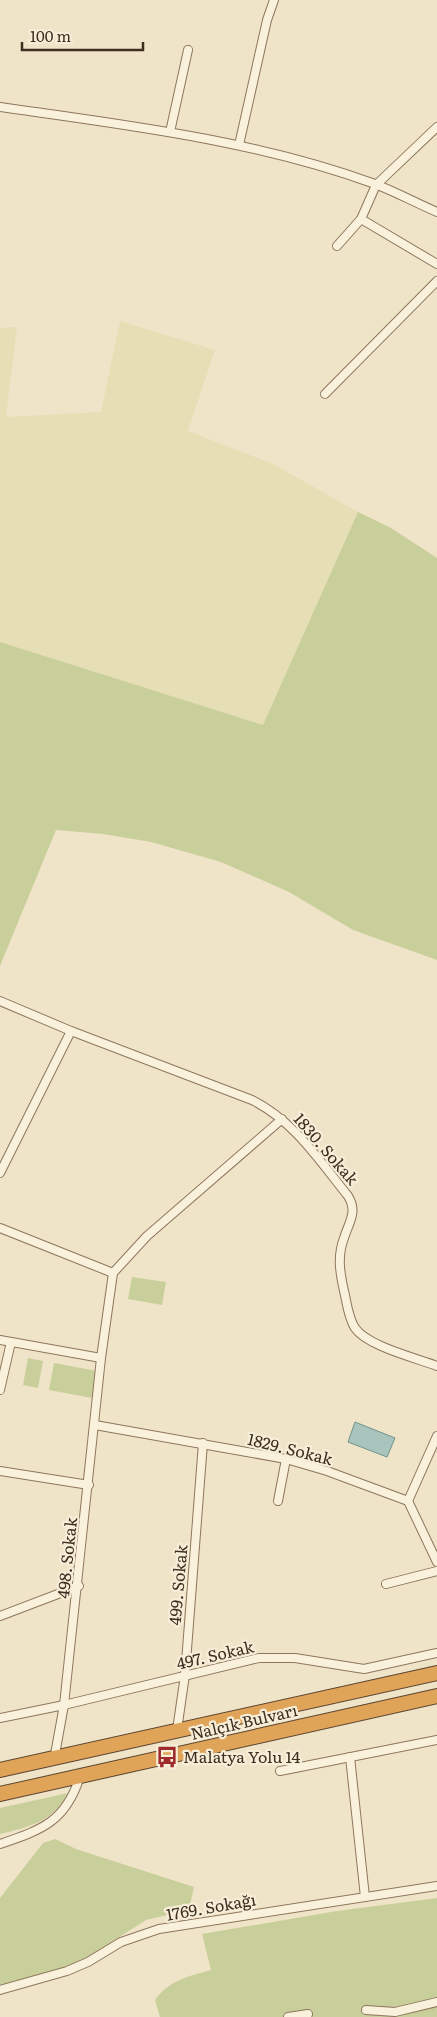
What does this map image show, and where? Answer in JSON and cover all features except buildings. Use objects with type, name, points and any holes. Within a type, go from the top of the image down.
[{"type":"highway","name":"Nalçık Bulvarı","points":[[0,1770],[54,1760],[176,1730],[437,1673]]},
{"type":"highway","name":"Nalçık Bulvarı","points":[[0,1794],[437,1696]]},
{"type":"street","points":[[239,145],[267,20],[274,0]]},
{"type":"street","points":[[170,132],[188,50]]},
{"type":"street","points":[[0,107],[170,132],[239,145],[316,165],[376,185],[437,212]]},
{"type":"street","points":[[337,246],[361,219],[376,185],[437,127]]},
{"type":"street","points":[[361,219],[437,264]]},
{"type":"street","points":[[325,394],[437,281]]},
{"type":"street","name":"1830. Sokak","points":[[0,1001],[71,1032],[252,1100],[282,1119],[307,1145],[348,1196],[352,1204],[352,1220],[344,1238],[340,1262],[342,1282],[356,1329],[368,1339],[437,1366]]},
{"type":"street","points":[[0,1173],[71,1032]]},
{"type":"street","points":[[0,1228],[113,1273],[147,1236],[282,1119]]},
{"type":"street","name":"498. Sokak","points":[[54,1760],[64,1705],[79,1586],[101,1358],[113,1273]]},
{"type":"street","points":[[0,1340],[101,1358]]},
{"type":"street","points":[[0,1390],[11,1342]]},
{"type":"street","name":"1829. Sokak","points":[[94,1425],[286,1459],[353,1480],[408,1501]]},
{"type":"street","points":[[437,1436],[408,1501],[437,1562]]},
{"type":"street","name":"499. Sokak","points":[[176,1730],[185,1675],[203,1443]]},
{"type":"street","points":[[278,1501],[286,1459]]},
{"type":"street","points":[[0,1471],[89,1485]]},
{"type":"street","points":[[386,1584],[437,1572]]},
{"type":"street","points":[[0,1616],[79,1586]]},
{"type":"street","name":"497. Sokak","points":[[0,1718],[64,1705],[259,1658],[295,1658],[364,1669],[437,1653]]},
{"type":"street","points":[[280,1771],[437,1740]]},
{"type":"street","points":[[350,1757],[366,1897]]},
{"type":"street","points":[[0,1844],[38,1832],[52,1821],[70,1801],[80,1776]]},
{"type":"street","name":"1769. Sokağı","points":[[0,1990],[67,1971],[88,1962],[122,1942],[159,1929],[437,1886]]},
{"type":"street","points":[[366,2010],[395,2012],[437,2002]]},
{"type":"street","points":[[288,2017],[308,2014]]},
{"type":"shaded area","points":[[120,321],[215,350],[188,431],[273,464],[358,512],[263,725],[0,642],[0,328],[17,327],[6,417],[101,412]]},
{"type":"green space","points":[[358,512],[391,528],[437,558],[437,960],[353,930],[289,892],[221,862],[151,842],[103,834],[56,830],[0,966],[0,642],[263,725]]},
{"type":"green space","points":[[132,1277],[166,1282],[162,1305],[128,1299]]},
{"type":"green space","points":[[28,1358],[43,1361],[38,1388],[23,1385]]},
{"type":"green space","points":[[54,1363],[97,1371],[92,1398],[49,1390]]},
{"type":"green space","points":[[68,1793],[62,1803],[48,1817],[30,1826],[0,1834],[0,1808]]},
{"type":"green space","points":[[55,1839],[76,1849],[194,1887],[189,1910],[146,1920],[77,1964],[0,1986],[0,1898],[43,1843]]},
{"type":"green space","points":[[437,1898],[437,2017],[160,2017],[155,2000],[161,1993],[173,1983],[211,1970],[202,1934],[337,1911]]},
{"type":"water","points":[[355,1422],[395,1438],[387,1457],[348,1442]]},
{"type":"place","name":"Malatya Yolu 14","points":[[167,1757]]}]
